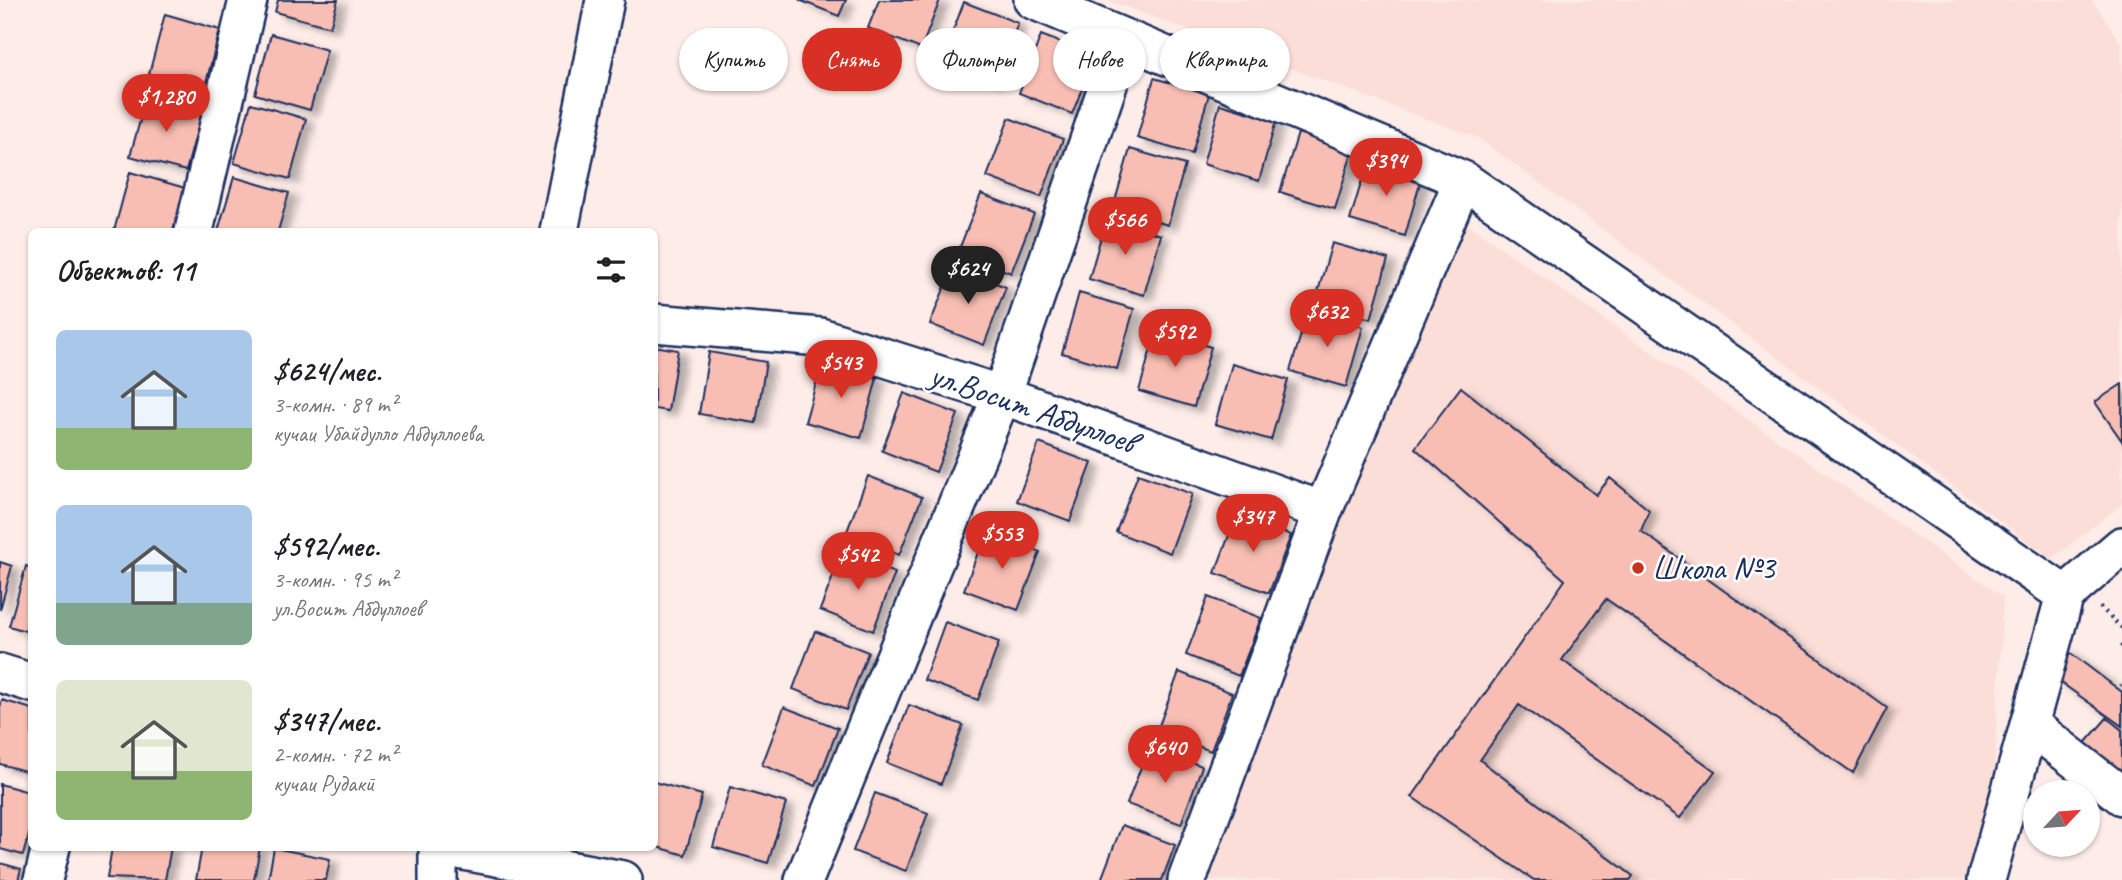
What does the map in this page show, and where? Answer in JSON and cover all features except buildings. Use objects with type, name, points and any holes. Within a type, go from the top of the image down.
[{"type":"street","points":[[195,228],[248,0]]},
{"type":"street","points":[[560,228],[605,0]]},
{"type":"street","points":[[1033,0],[1100,28]]},
{"type":"street","points":[[1146,47],[1463,180],[2065,595]]},
{"type":"street","points":[[804,880],[1002,395],[1120,91]]},
{"type":"street","points":[[1187,880],[1323,511],[1463,180]]},
{"type":"street","name":"ул.Восит Абдуллоев","points":[[658,323],[820,337],[1002,395],[1323,511]]},
{"type":"street","points":[[1986,880],[2065,595],[2122,546]]},
{"type":"street","points":[[0,673],[28,682]]},
{"type":"street","points":[[2029,723],[2122,796]]},
{"type":"street","points":[[43,880],[50,851]]},
{"type":"street","points":[[438,880],[440,851]]},
{"type":"street","points":[[462,851],[623,880]]},
{"type":"shaded area","points":[[1107,0],[2092,0],[2122,44],[2122,504],[2052,559],[1478,138],[1290,68],[1290,28],[1182,28]]},
{"type":"shaded area","name":"Школа №3","points":[[1460,219],[2003,597],[1992,813],[1965,880],[1202,880],[1324,539]]},
{"type":"place","name":"Школа №3","points":[[1638,568]]}]
